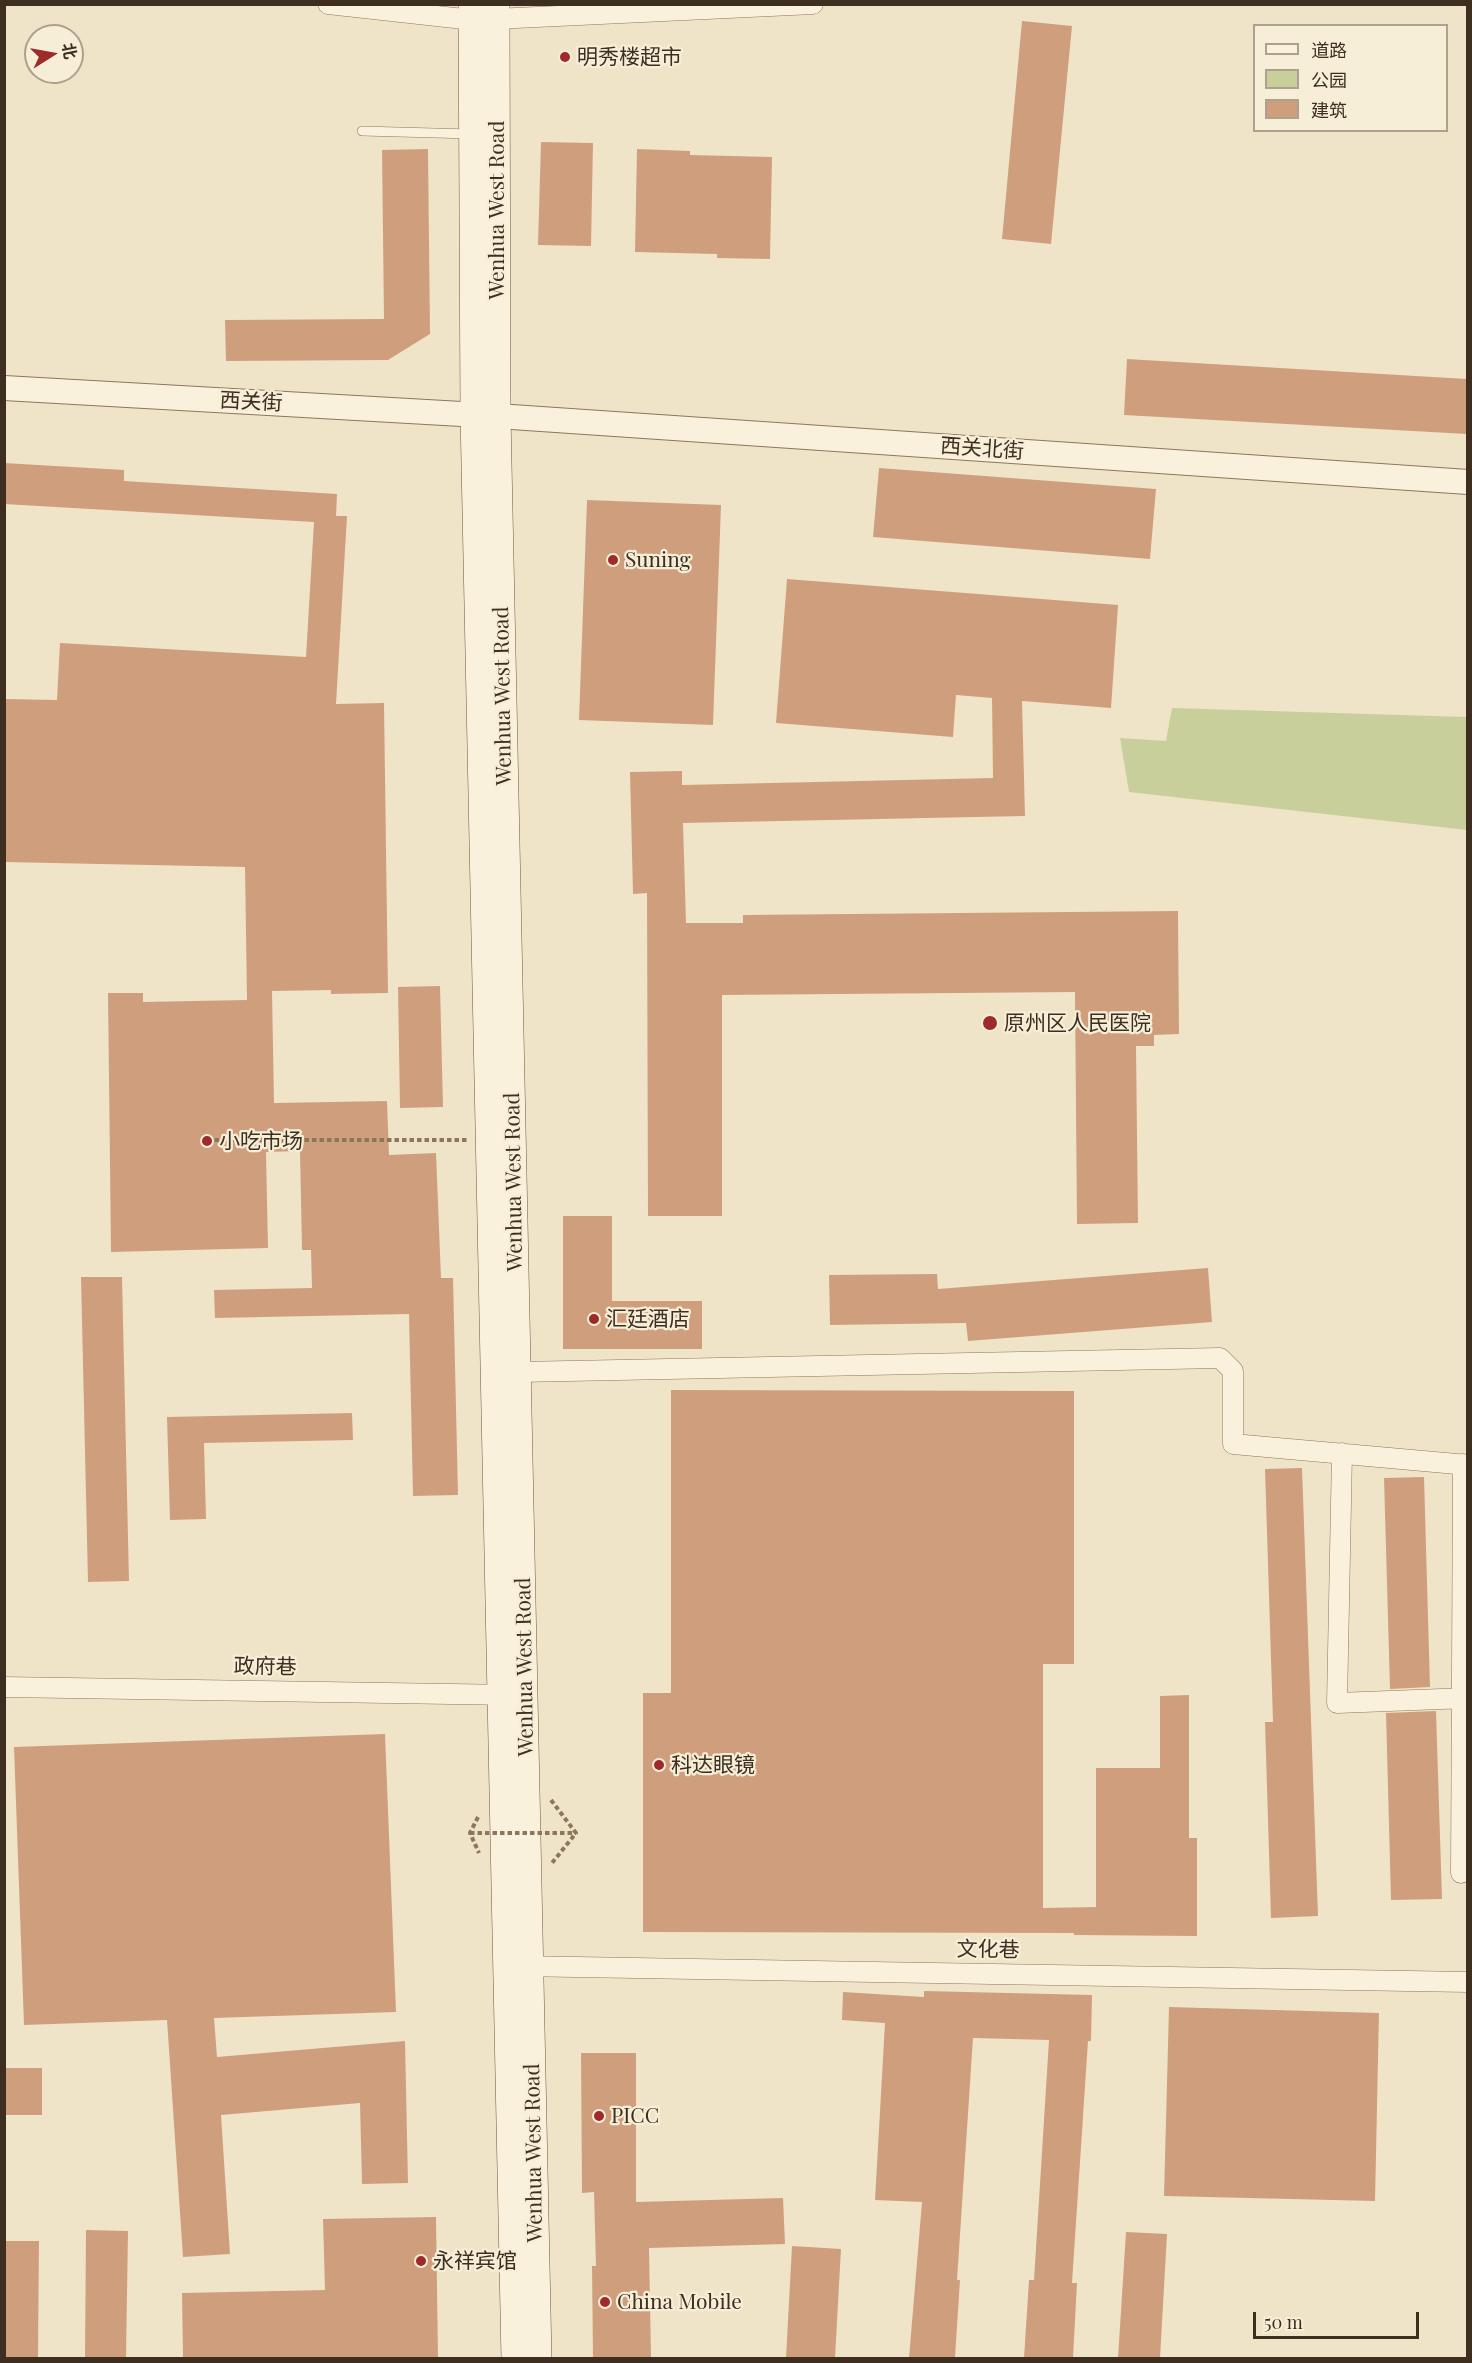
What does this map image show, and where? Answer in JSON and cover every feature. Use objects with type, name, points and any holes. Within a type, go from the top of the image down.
[{"type":"main road","name":"Wenhua West Road","points":[[484,12],[473,134],[486,416],[518,1372],[514,1695]]},
{"type":"main road","name":"Wenhua West Road","points":[[484,12],[490,1140],[514,1695],[519,1966],[515,2358]]},
{"type":"main road","name":"Wenhua West Road","points":[[519,1966],[538,2358]]},
{"type":"street","points":[[328,4],[484,12],[813,4]]},
{"type":"street","name":"西关街","points":[[4,388],[486,416]]},
{"type":"street","name":"西关北街","points":[[486,416],[1467,482]]},
{"type":"street","points":[[518,1372],[1220,1358],[1233,1371],[1233,1444],[1465,1464],[1465,1698],[1461,1873]]},
{"type":"street","points":[[1342,1453],[1336,1703],[1465,1698]]},
{"type":"street","name":"政府巷","points":[[4,1687],[514,1695]]},
{"type":"street","name":"文化巷","points":[[519,1966],[1467,1982]]},
{"type":"lane","points":[[362,131],[473,134]]},
{"type":"path","points":[[207,1140],[490,1140]]},
{"type":"path","points":[[470,1833],[576,1833]]},
{"type":"green space","points":[[1172,708],[1467,717],[1467,830],[1129,792],[1120,738],[1166,741]]},
{"type":"building","points":[[1022,21],[1072,26],[1051,244],[1002,239]]},
{"type":"building","points":[[541,142],[593,143],[591,246],[538,245]]},
{"type":"building","points":[[428,149],[430,334],[388,360],[226,361],[225,320],[384,319],[382,150]]},
{"type":"building","points":[[637,149],[690,151],[690,155],[772,157],[770,259],[717,258],[717,254],[635,252]]},
{"type":"building","points":[[1127,359],[1467,379],[1467,434],[1124,415]]},
{"type":"building","points":[[4,463],[124,470],[124,481],[337,494],[336,516],[347,516],[336,704],[384,703],[388,993],[331,994],[331,990],[272,991],[274,1103],[387,1101],[389,1155],[436,1153],[441,1278],[453,1278],[458,1495],[413,1496],[409,1314],[215,1318],[214,1290],[312,1288],[311,1250],[302,1250],[300,1151],[266,1152],[268,1248],[111,1252],[108,993],[143,993],[143,1002],[247,1000],[245,867],[4,862],[4,699],[57,700],[60,643],[306,657],[314,522],[4,504]]},
{"type":"building","points":[[879,468],[1156,489],[1150,559],[873,537]]},
{"type":"building","points":[[587,500],[721,505],[713,725],[579,720]]},
{"type":"building","points":[[787,579],[1118,605],[1111,708],[1022,701],[1025,816],[683,823],[686,923],[743,923],[743,915],[1178,911],[1179,1034],[1154,1035],[1154,1046],[1136,1046],[1138,1223],[1077,1224],[1075,992],[722,995],[722,1216],[648,1216],[647,893],[633,894],[630,772],[682,771],[682,785],[993,778],[992,698],[956,695],[953,737],[776,723]]},
{"type":"building","points":[[440,986],[443,1107],[400,1108],[398,987]]},
{"type":"building","points":[[563,1216],[612,1216],[612,1301],[702,1301],[702,1349],[563,1349]]},
{"type":"building","points":[[1208,1268],[1212,1322],[968,1341],[966,1323],[830,1325],[829,1275],[937,1274],[938,1289]]},
{"type":"building","points":[[81,1277],[122,1277],[129,1581],[88,1582]]},
{"type":"building","points":[[671,1390],[1074,1391],[1074,1664],[1043,1664],[1043,1908],[1096,1907],[1096,1768],[1160,1768],[1160,1696],[1189,1695],[1189,1838],[1197,1838],[1197,1936],[1074,1935],[1074,1933],[643,1932],[643,1693],[671,1693]]},
{"type":"building","points":[[352,1413],[353,1440],[204,1443],[206,1519],[170,1520],[167,1417]]},
{"type":"building","points":[[1302,1468],[1318,1916],[1271,1918],[1265,1722],[1273,1722],[1265,1469]]},
{"type":"building","points":[[1424,1477],[1430,1687],[1390,1689],[1384,1478]]},
{"type":"building","points":[[1436,1711],[1442,1899],[1391,1900],[1386,1713]]},
{"type":"building","points":[[385,1734],[396,2012],[214,2018],[217,2057],[405,2041],[408,2183],[362,2184],[360,2103],[221,2115],[230,2254],[183,2257],[167,2020],[24,2025],[14,1747]]},
{"type":"building","points":[[924,1991],[1092,1995],[1091,2041],[1088,2041],[1072,2283],[1077,2283],[1073,2358],[1024,2358],[1029,2280],[1034,2280],[1049,2040],[973,2038],[957,2280],[960,2280],[955,2358],[909,2358],[922,2202],[875,2200],[885,2023],[842,2020],[843,1992],[924,1997]]},
{"type":"building","points":[[1169,2007],[1379,2013],[1375,2201],[1164,2196]]},
{"type":"building","points":[[581,2053],[636,2053],[636,2202],[783,2198],[785,2244],[649,2248],[651,2358],[593,2358],[592,2266],[596,2266],[594,2192],[582,2193]]},
{"type":"building","points":[[4,2068],[42,2068],[42,2115],[4,2115]]},
{"type":"building","points":[[436,2217],[438,2358],[183,2358],[182,2293],[325,2290],[323,2219]]},
{"type":"building","points":[[86,2230],[128,2231],[126,2358],[85,2358]]},
{"type":"building","points":[[1126,2232],[1167,2234],[1160,2358],[1118,2358]]},
{"type":"building","points":[[4,2241],[39,2241],[38,2358],[4,2358]]},
{"type":"building","points":[[792,2246],[841,2249],[835,2358],[786,2358]]},
{"type":"place","name":"明秀楼超市","points":[[565,57]]},
{"type":"place","name":"Suning","points":[[613,560]]},
{"type":"place","name":"原州区人民医院","points":[[990,1023]]},
{"type":"place","name":"小吃市场","points":[[207,1141]]},
{"type":"place","name":"汇廷酒店","points":[[594,1319]]},
{"type":"place","name":"科达眼镜","points":[[659,1765]]},
{"type":"place","name":"PICC","points":[[599,2116]]},
{"type":"place","name":"永祥宾馆","points":[[421,2261]]},
{"type":"place","name":"China Mobile","points":[[605,2302]]}]
